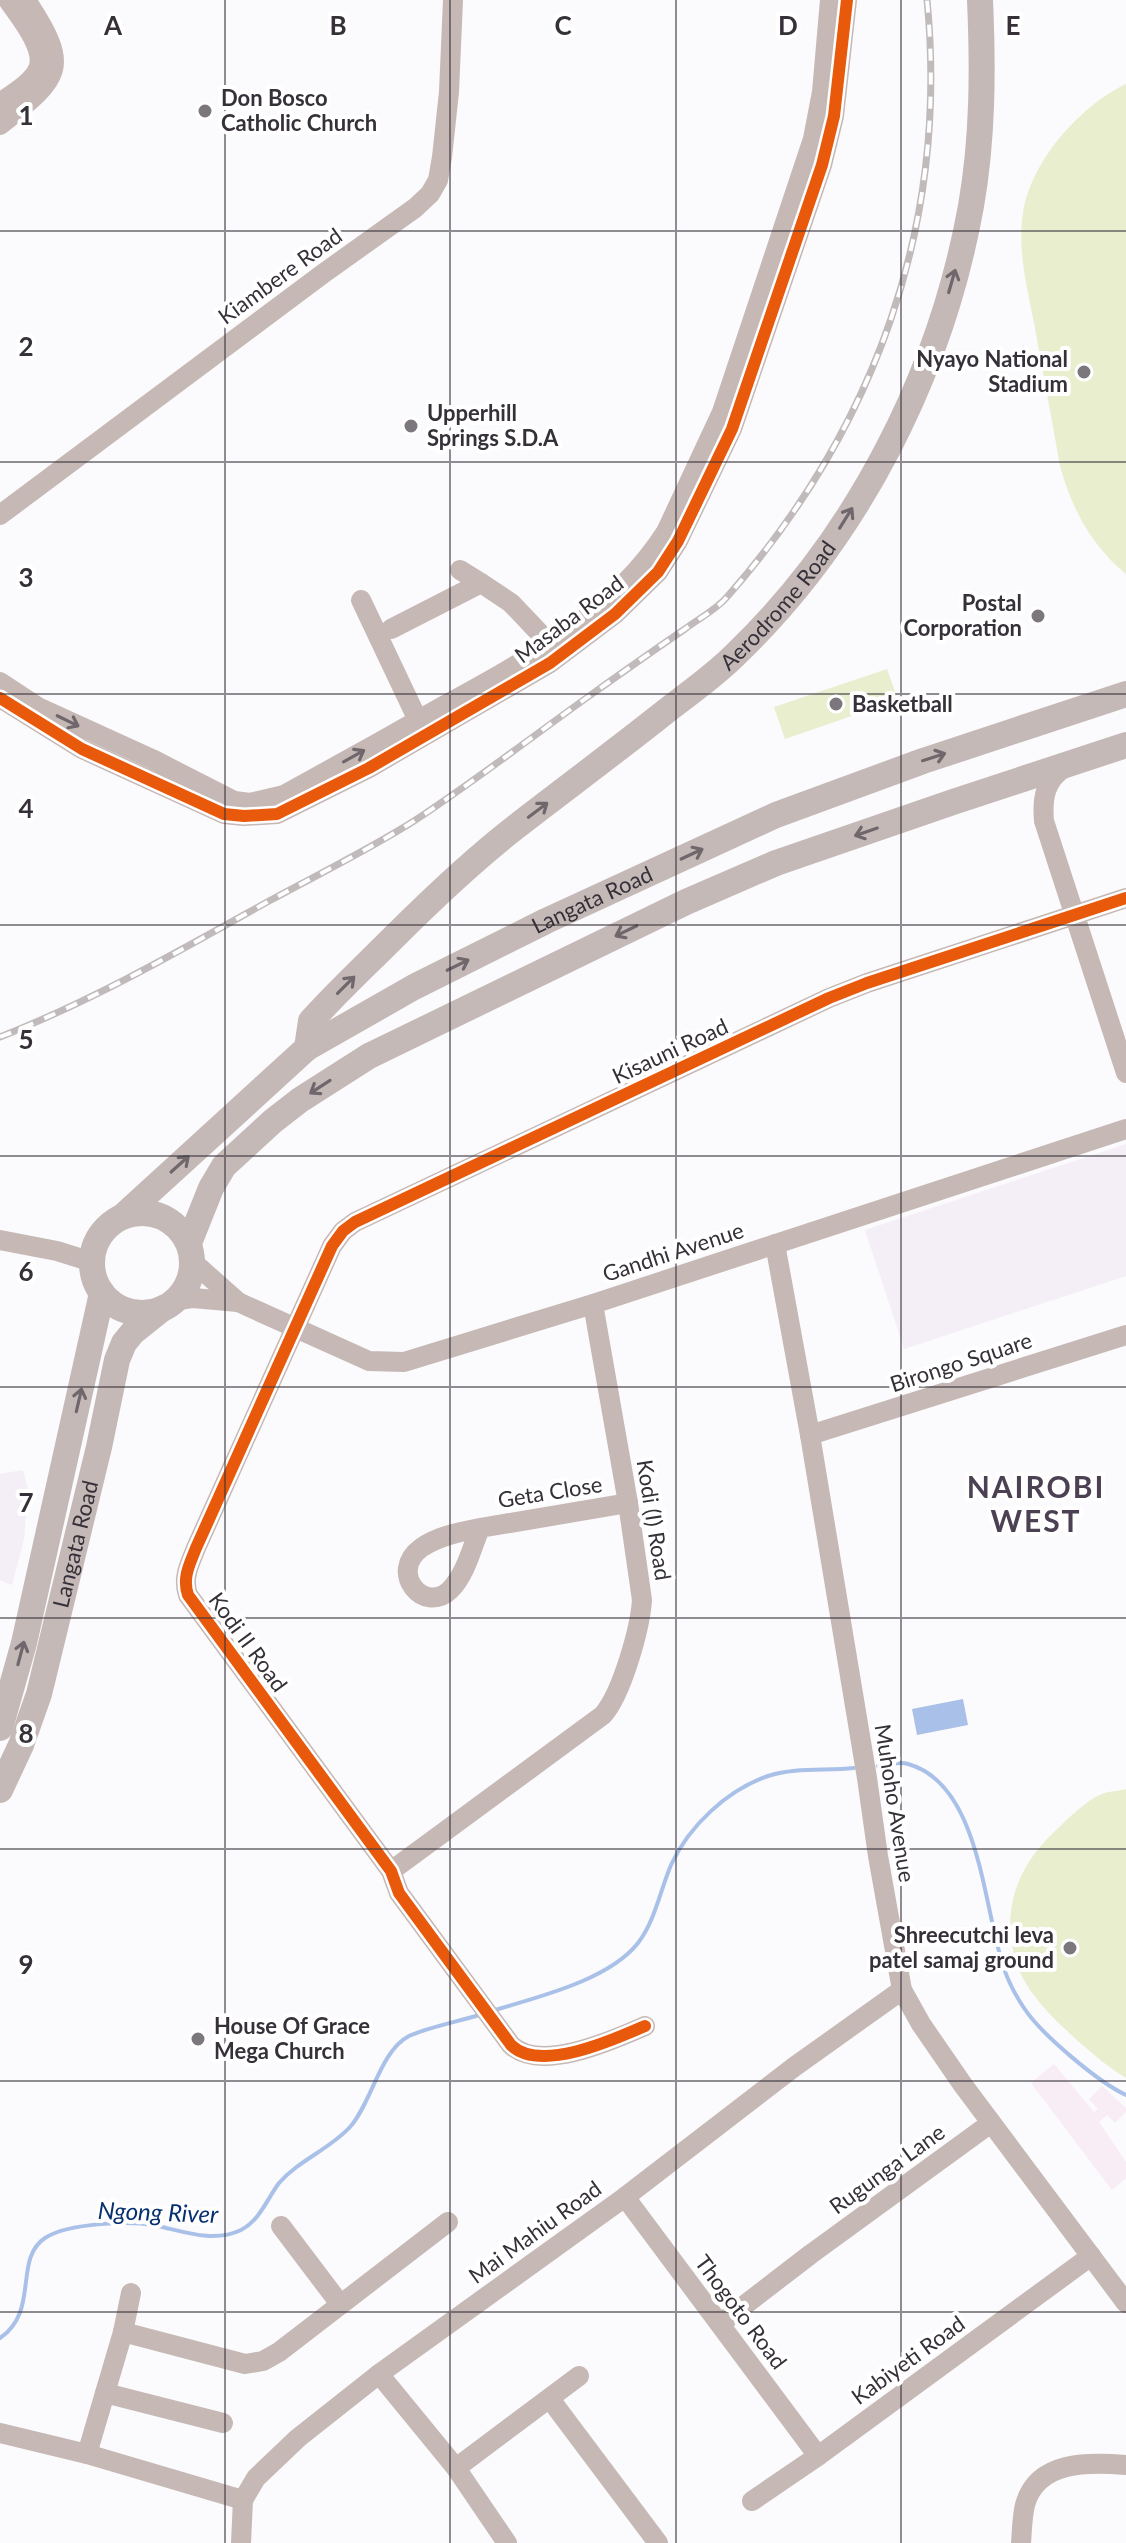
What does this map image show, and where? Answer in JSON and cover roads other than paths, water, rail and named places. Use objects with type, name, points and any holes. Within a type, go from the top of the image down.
[{"type":"main road","name":"Aerodrome Road","points":[[307,1048],[311,1021],[442,890],[513,829],[733,657],[778,611],[830,545],[893,441],[939,327],[959,257],[971,206],[976,166],[982,48],[980,0]]},
{"type":"main road","name":"Langata Road","points":[[122,1217],[307,1048],[414,987],[546,921],[776,815],[923,761],[1126,694]]},
{"type":"main road","name":"Langata Road","points":[[191,1253],[211,1188],[224,1166],[300,1100],[369,1056],[660,915],[776,863],[1126,745]]},
{"type":"main road","points":[[138,1213],[154,1214],[180,1230],[191,1253],[191,1277],[185,1290],[169,1305],[147,1313],[130,1312],[115,1305],[102,1293],[94,1279],[94,1248],[100,1235],[122,1217],[138,1213]]},
{"type":"main road","name":"Langata Road","points":[[0,1728],[24,1643],[102,1293]]},
{"type":"main road","name":"Langata Road","points":[[0,1790],[21,1745],[39,1694],[117,1360],[133,1332],[169,1305]]},
{"type":"street","points":[[0,103],[30,80],[40,63],[29,31],[8,0]]},
{"type":"street","points":[[0,125],[41,92],[51,78],[55,52],[43,25],[26,0]]},
{"type":"street","name":"Kiambere Road","points":[[0,515],[430,194],[438,180],[442,157],[449,92],[453,0]]},
{"type":"street","name":"Masaba Road","points":[[830,0],[832,70]]},
{"type":"street","name":"Masaba Road","points":[[421,728],[529,677],[597,618],[655,550],[694,492],[725,426],[815,163],[817,122],[847,0]]},
{"type":"street","points":[[460,570],[511,603],[549,643]]},
{"type":"street","points":[[391,629],[481,583]]},
{"type":"street","points":[[361,600],[421,728]]},
{"type":"street","name":"Masaba Road","points":[[0,682],[224,814],[277,814],[369,768],[421,728],[549,643],[597,618]]},
{"type":"street","name":"Masaba Road","points":[[0,698],[82,749],[147,766]]},
{"type":"street","points":[[1073,762],[1047,782],[1044,821],[1126,1073]]},
{"type":"street","name":"Kisauni Road","points":[[297,1327],[332,1246],[343,1231],[355,1222],[829,998],[1126,898]]},
{"type":"street","name":"Gandhi Avenue","points":[[169,1305],[193,1298],[238,1302],[369,1361],[404,1362],[593,1304],[1126,1129]]},
{"type":"street","points":[[0,1240],[57,1251],[92,1262]]},
{"type":"street","name":"Muhoho Avenue","points":[[775,1244],[810,1435],[902,1990],[921,2024],[991,2123],[1126,2303]]},
{"type":"street","name":"Gandhi Avenue","points":[[191,1253],[238,1302]]},
{"type":"street","name":"Kodi (I) Road","points":[[391,1871],[603,1715],[621,1682],[641,1613],[640,1575],[593,1304]]},
{"type":"street","name":"Kodi II Road","points":[[297,1327],[196,1548],[186,1573],[185,1585],[188,1595],[391,1871]]},
{"type":"street","name":"Birongo Square","points":[[810,1435],[1126,1335]]},
{"type":"street","name":"Geta Close","points":[[480,1528],[628,1503]]},
{"type":"street","points":[[391,1871],[399,1893],[518,2052],[544,2057],[603,2044],[645,2026]]},
{"type":"street","name":"Mai Mahiu Road","points":[[243,2500],[256,2478],[274,2459],[379,2374],[625,2197],[794,2067],[902,1990]]},
{"type":"street","name":"Rugunga Lane","points":[[720,2324],[991,2123]]},
{"type":"street","name":"Thogoto Road","points":[[625,2197],[818,2456]]},
{"type":"street","points":[[123,2332],[245,2364],[263,2361],[279,2352],[448,2222]]},
{"type":"street","points":[[281,2226],[340,2304]]},
{"type":"street","name":"Kabiyeti Road","points":[[752,2501],[1091,2256]]},
{"type":"street","points":[[87,2454],[123,2332],[131,2293]]},
{"type":"street","points":[[379,2374],[456,2468],[507,2543]]},
{"type":"street","points":[[456,2468],[579,2376]]},
{"type":"street","points":[[105,2393],[223,2423]]},
{"type":"street","points":[[550,2399],[658,2543]]},
{"type":"street","points":[[0,2433],[87,2454],[243,2500],[241,2543]]},
{"type":"street","points":[[1021,2543],[1029,2494],[1043,2478],[1077,2464],[1126,2465]]},
{"type":"water","points":[[963,1699],[968,1725],[917,1735],[912,1709]]},
{"type":"waterway","name":"Ngong River","points":[[878,1766],[908,1764],[932,1776],[950,1796],[975,1850],[1003,1965],[1018,1998],[1032,2019],[1056,2044],[1101,2080],[1126,2095]]},
{"type":"waterway","name":"Ngong River","points":[[495,2010],[572,1986],[625,1956],[649,1925],[671,1865],[688,1837],[711,1811],[738,1790],[778,1773],[854,1768]]},
{"type":"waterway","name":"Ngong River","points":[[0,2338],[12,2327],[19,2314],[30,2259],[45,2238],[69,2229],[117,2223],[147,2224],[210,2236],[241,2230],[258,2215],[287,2175],[350,2127],[383,2065],[399,2043],[416,2033],[479,2015]]},
{"type":"railway","points":[[0,1037],[137,974],[397,832],[727,597],[779,532],[824,464],[861,393],[891,320],[912,243],[926,164],[931,83],[927,0]]},
{"type":"place","name":"Don Bosco Catholic Church","points":[[205,111]]},
{"type":"place","name":"Nyayo National Stadium","points":[[1084,372]]},
{"type":"place","name":"Upperhill Springs S.D.A","points":[[411,426]]},
{"type":"place","name":"Postal Corporation","points":[[1038,616]]},
{"type":"place","name":"Basketball","points":[[836,704]]},
{"type":"place","name":"Shreecutchi leva patel samaj ground","points":[[1070,1948]]},
{"type":"place","name":"House Of Grace Mega Church","points":[[198,2039]]},
{"type":"district","name":"NAIROBI WEST","points":[[1036,1505]]}]
